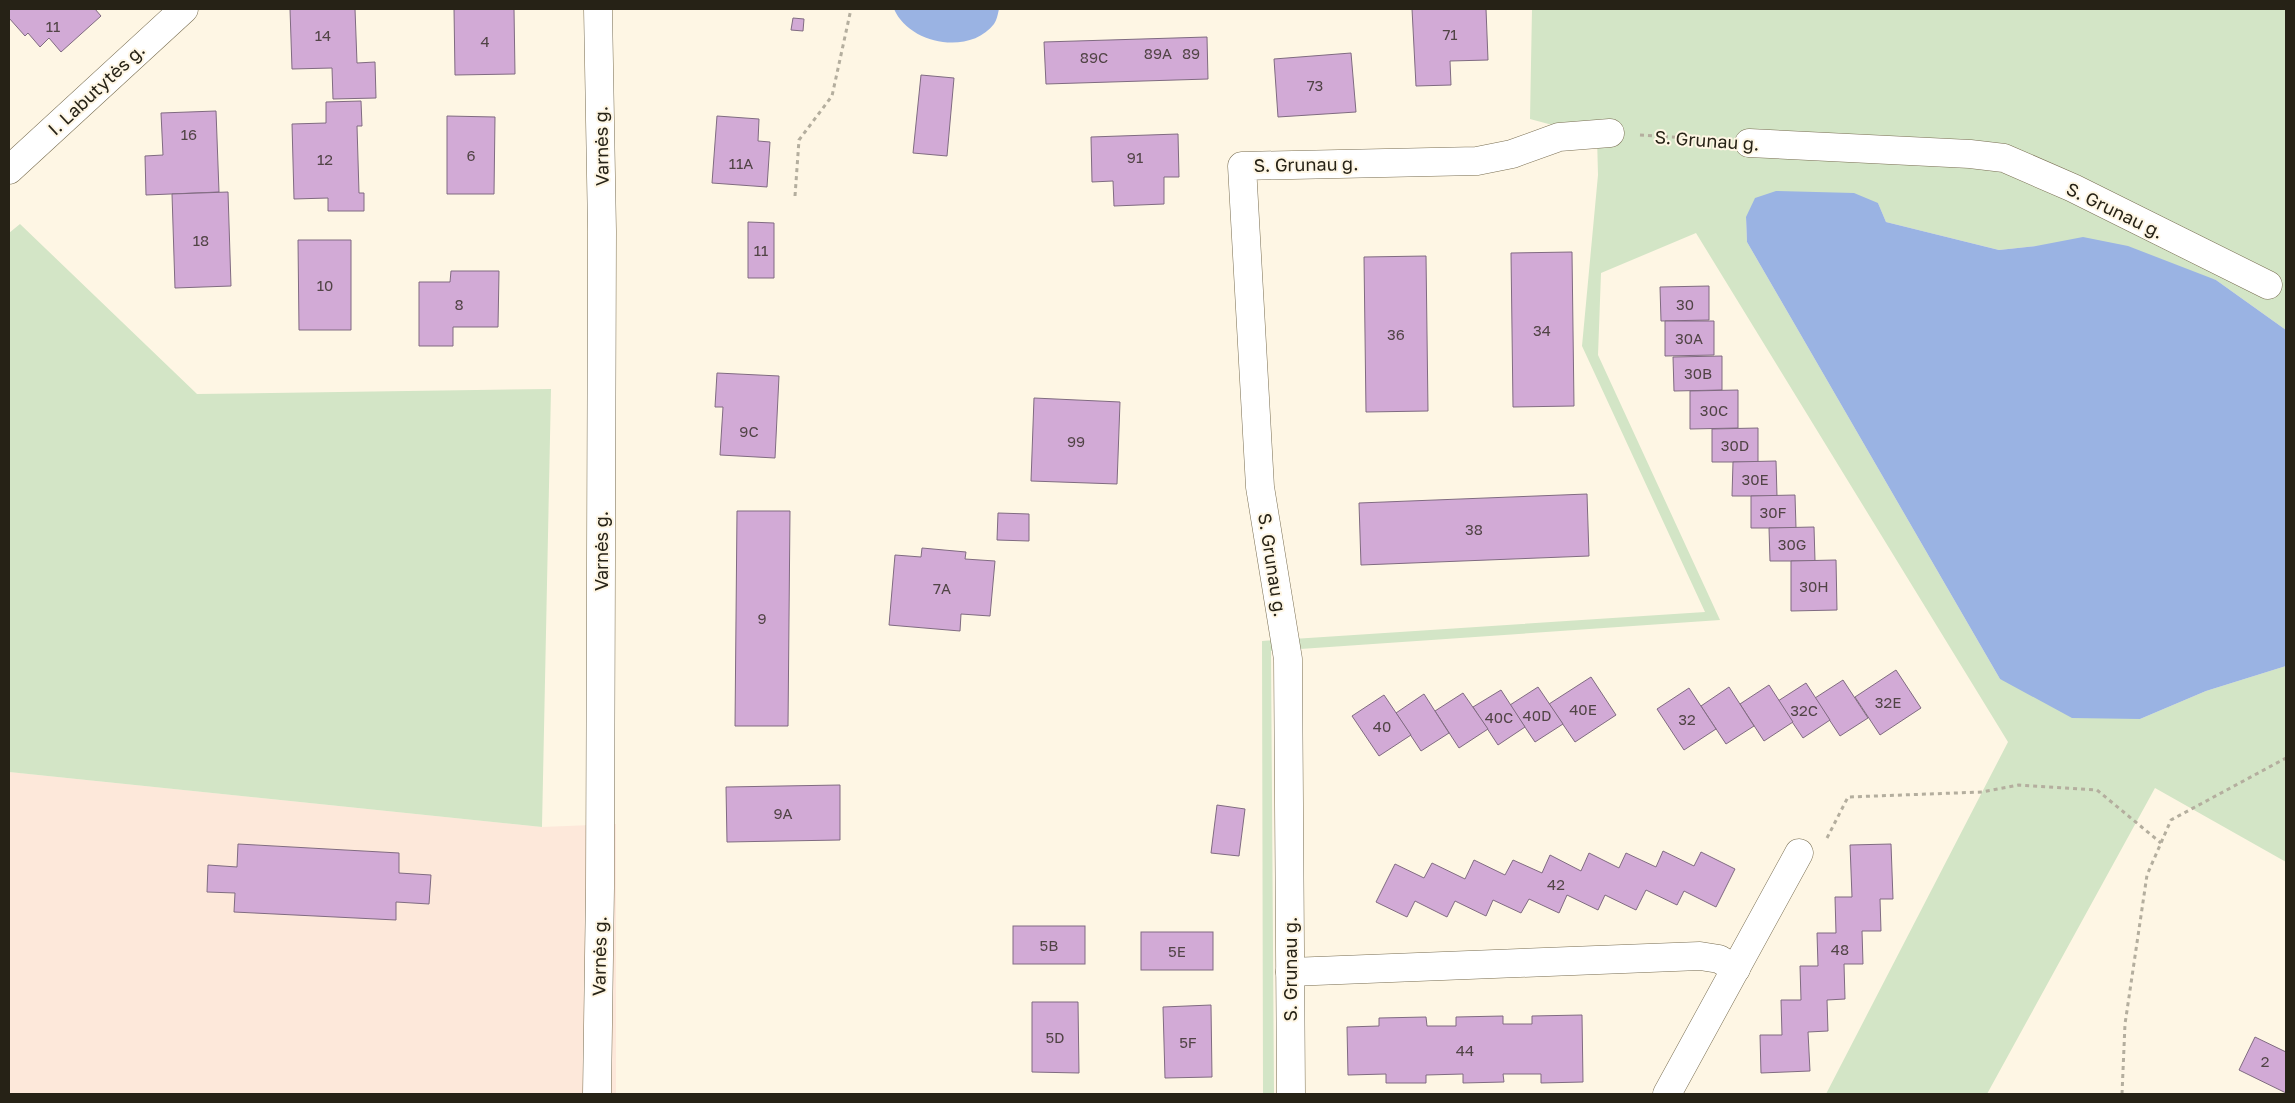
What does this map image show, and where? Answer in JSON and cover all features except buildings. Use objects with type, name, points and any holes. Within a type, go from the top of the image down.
[{"type":"street","name":"I. Labutytės g.","points":[[9,170],[184,9]]},
{"type":"street","name":"Varnės g.","points":[[597,1094],[600,868],[602,260],[598,9]]},
{"type":"street","name":"S. Grunau g.","points":[[1291,1094],[1288,658],[1260,487],[1242,166],[1478,161],[1512,154],[1559,137],[1610,133]]},
{"type":"street","name":"S. Grunau g.","points":[[1749,142],[1970,154],[2004,158],[2073,188],[2268,286]]},
{"type":"street","points":[[1667,1094],[1799,853]]},
{"type":"street","points":[[1290,972],[1700,956],[1719,959],[1736,969]]},
{"type":"path","points":[[795,196],[799,140],[832,96],[851,9]]},
{"type":"path","name":"S. Grunau g.","points":[[1610,133],[1749,142]]},
{"type":"path","points":[[2122,1094],[2124,1024],[2147,875],[2170,820],[2286,758]]},
{"type":"path","points":[[1799,853],[1820,852],[1848,797],[1982,792],[2019,785],[2097,790],[2161,843]]},
{"type":"shaded area","points":[[9,772],[542,827],[616,824],[616,1094],[9,1094]]},
{"type":"green space","points":[[1532,9],[2286,9],[2286,330],[2216,280],[2036,246],[1999,250],[1886,222],[1878,203],[1746,217],[1747,242],[2000,679],[2140,719],[2206,691],[2286,666],[2286,862],[2155,788],[1987,1094],[1826,1094],[2008,742],[1696,233],[1601,273],[1598,355],[1720,620],[1271,651],[1274,1094],[1263,1094],[1262,641],[1705,612],[1582,346],[1598,175],[1597,137],[1530,119]]},
{"type":"green space","points":[[20,224],[197,394],[551,389],[542,827],[9,772],[9,233]]},
{"type":"water","points":[[894,9],[999,9],[994,24],[983,34],[970,40],[955,43],[940,42],[912,31]]},
{"type":"water","points":[[1776,191],[1854,193],[1878,203],[1886,222],[1999,250],[2036,246],[2083,237],[2128,246],[2216,280],[2286,330],[2286,666],[2206,691],[2140,719],[2072,718],[2000,679],[1747,242],[1746,217],[1755,198]]}]
